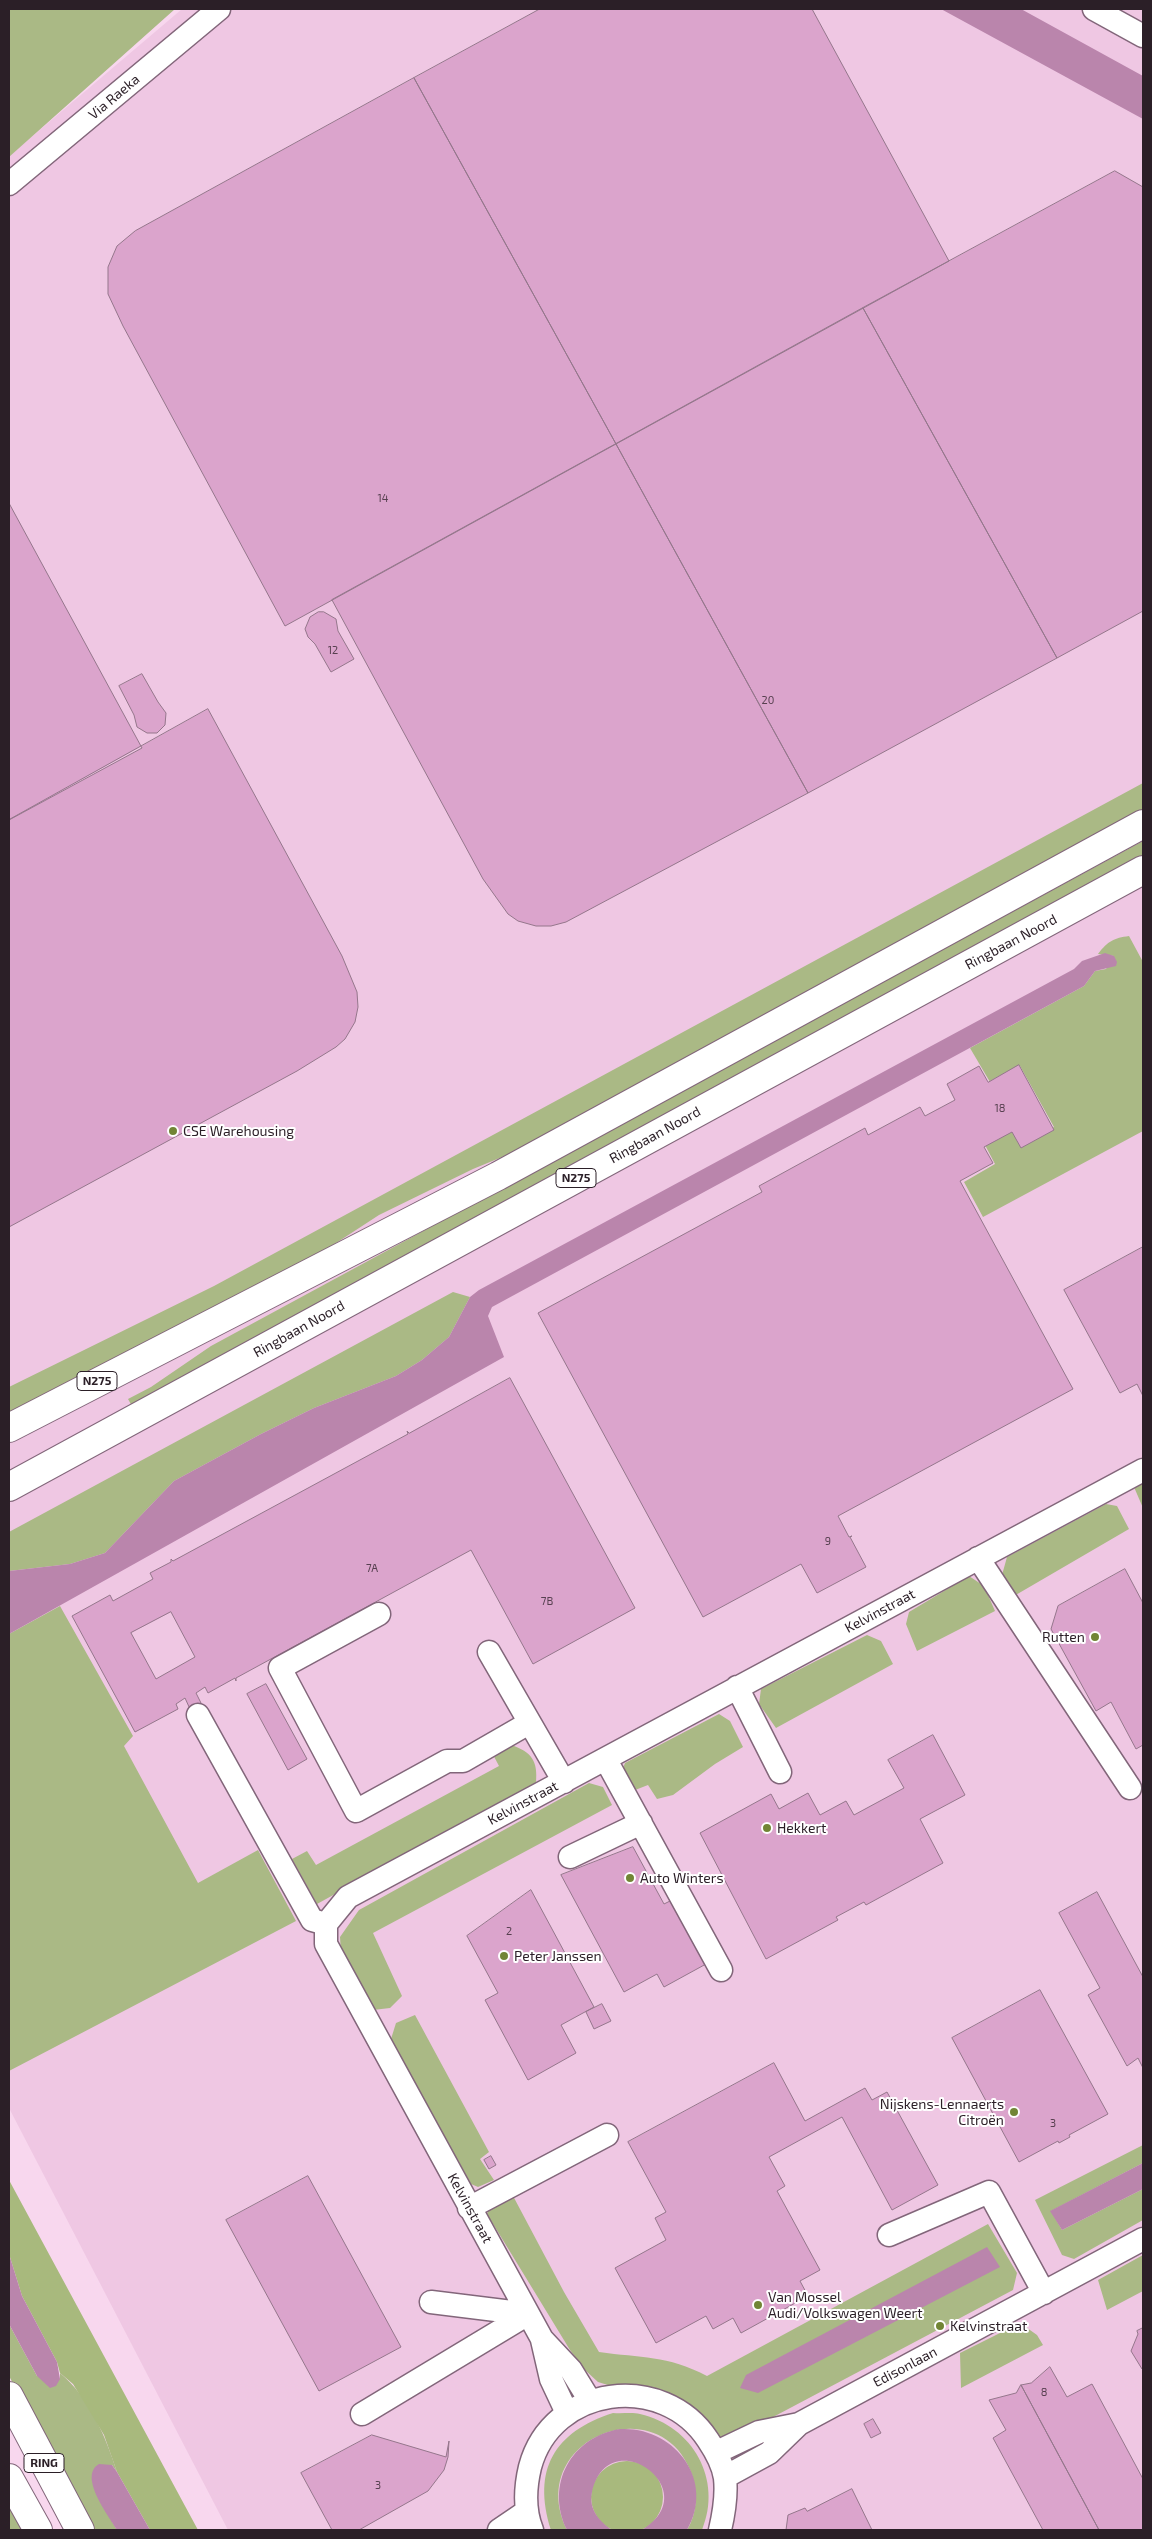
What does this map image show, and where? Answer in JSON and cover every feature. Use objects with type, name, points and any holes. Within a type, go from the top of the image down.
[{"type":"main road","name":"N275","points":[[9,1428],[498,1176],[1143,824]]},
{"type":"main road","name":"Ringbaan Noord","points":[[9,1487],[1143,870]]},
{"type":"main road","name":"RING","points":[[9,2396],[80,2530]]},
{"type":"main road","name":"RING","points":[[9,2478],[38,2530]]},
{"type":"street","name":"Via Raeka","points":[[9,184],[219,9]]},
{"type":"street","points":[[1094,9],[1143,36]]},
{"type":"street","name":"Kelvinstraat","points":[[590,2401],[571,2370],[542,2339],[469,2208],[326,1944],[326,1924],[348,1898],[1143,1470]]},
{"type":"street","points":[[978,1558],[1130,1788]]},
{"type":"street","points":[[379,1614],[280,1668],[356,1811],[447,1761],[463,1761],[529,1724]]},
{"type":"street","points":[[489,1652],[564,1782]]},
{"type":"street","points":[[737,1688],[780,1772]]},
{"type":"street","points":[[198,1715],[312,1920],[326,1924]]},
{"type":"street","points":[[606,1760],[720,1970]]},
{"type":"street","points":[[570,1857],[641,1823]]},
{"type":"street","points":[[469,2208],[607,2135]]},
{"type":"street","points":[[889,2235],[989,2192],[1044,2293]]},
{"type":"street","name":"Edisonlaan","points":[[725,2478],[769,2453],[799,2424],[1143,2239]]},
{"type":"street","points":[[430,2302],[528,2314]]},
{"type":"street","points":[[362,2414],[528,2314]]},
{"type":"street","name":"Kelvinstraat","points":[[542,2339],[551,2379],[567,2413]]},
{"type":"street","points":[[499,2530],[529,2520],[526,2483],[533,2456],[547,2432],[567,2413],[590,2401],[619,2395],[649,2397],[677,2408],[700,2427],[717,2452],[725,2478],[726,2505],[720,2530]]},
{"type":"street","name":"Edisonlaan","points":[[717,2452],[759,2432],[799,2424]]},
{"type":"shaded area","points":[[182,9],[1143,9],[1143,2530],[228,2530],[9,2108],[9,156]]},
{"type":"shaded area","points":[[941,9],[1021,9],[1143,76],[1143,119]]},
{"type":"shaded area","points":[[1105,953],[1114,956],[1117,962],[1116,966],[1095,971],[1084,986],[492,1307],[488,1316],[504,1357],[9,1634],[9,1571],[70,1564],[105,1553],[174,1481],[314,1408],[396,1376],[422,1360],[449,1337],[470,1297],[479,1290],[1074,969],[1082,961]]},
{"type":"shaded area","points":[[1143,2163],[1143,2189],[1062,2230],[1050,2211]]},
{"type":"shaded area","points":[[987,2247],[1000,2267],[758,2393],[740,2388],[746,2375]]},
{"type":"shaded area","points":[[9,2254],[22,2296],[57,2362],[60,2379],[56,2386],[50,2388],[37,2376],[9,2324]]},
{"type":"shaded area","points":[[620,2429],[640,2430],[657,2436],[673,2446],[685,2460],[693,2475],[696,2493],[695,2511],[687,2530],[642,2530],[659,2514],[664,2497],[659,2481],[648,2469],[632,2462],[616,2462],[601,2471],[591,2498],[596,2514],[612,2530],[567,2530],[561,2513],[559,2496],[561,2480],[567,2466],[576,2453],[588,2442],[603,2434]]},
{"type":"shaded area","points":[[99,2464],[112,2465],[150,2530],[117,2530],[102,2506],[93,2486],[93,2470]]},
{"type":"green space","points":[[9,9],[175,9],[9,157]]},
{"type":"green space","points":[[1143,783],[1143,811],[524,1148],[473,1169],[379,1215],[307,1262],[9,1412],[9,1387],[214,1286]]},
{"type":"green space","points":[[1143,841],[1143,859],[133,1408],[128,1399],[151,1387],[211,1346]]},
{"type":"green space","points":[[1129,936],[1143,962],[1143,1131],[983,1217],[964,1182],[995,1164],[985,1145],[1013,1129],[1022,1145],[1054,1127],[1020,1066],[990,1082],[970,1048],[1084,986],[1095,971],[1106,969],[1114,956],[1098,954],[1108,943]]},
{"type":"green space","points":[[453,1292],[470,1297],[449,1337],[422,1360],[396,1376],[314,1408],[174,1481],[105,1553],[70,1564],[9,1571],[9,1532]]},
{"type":"green space","points":[[1143,1482],[1143,1508],[1134,1487]]},
{"type":"green space","points":[[1106,1504],[1117,1506],[1129,1529],[1014,1596],[1002,1575],[1007,1557]]},
{"type":"green space","points":[[969,1576],[984,1586],[995,1611],[917,1651],[906,1624],[909,1612]]},
{"type":"green space","points":[[60,1606],[133,1736],[124,1746],[198,1883],[258,1850],[296,1921],[9,2071],[9,1634]]},
{"type":"green space","points":[[867,1635],[881,1641],[893,1664],[776,1728],[759,1704],[761,1689]]},
{"type":"green space","points":[[719,1714],[730,1721],[743,1747],[715,1764],[673,1795],[657,1799],[648,1785],[630,1792],[619,1778],[625,1763]]},
{"type":"green space","points":[[511,1745],[529,1754],[532,1758],[536,1769],[536,1783],[317,1904],[292,1859],[307,1851],[316,1865],[499,1766],[490,1749]]},
{"type":"green space","points":[[589,1783],[603,1787],[612,1805],[373,1933],[402,1996],[390,2008],[373,2010],[341,1952],[340,1937],[359,1910]]},
{"type":"green space","points":[[415,2015],[489,2152],[480,2159],[494,2180],[478,2187],[471,2184],[391,2039],[396,2023]]},
{"type":"green space","points":[[1143,2145],[1143,2163],[1051,2211],[1062,2230],[1143,2189],[1143,2220],[1074,2259],[1062,2255],[1035,2200]]},
{"type":"green space","points":[[9,2180],[198,2530],[150,2530],[117,2472],[104,2435],[73,2384],[60,2373],[57,2362],[22,2296],[9,2254]]},
{"type":"green space","points":[[512,2194],[564,2292],[599,2352],[666,2361],[693,2369],[707,2376],[988,2224],[1017,2273],[1013,2290],[724,2443],[707,2420],[692,2411],[598,2382],[585,2370],[570,2350],[487,2214],[492,2202]]},
{"type":"green space","points":[[1143,2255],[1143,2291],[1107,2310],[1098,2280]]},
{"type":"green space","points":[[1020,2323],[1037,2335],[1043,2345],[961,2388],[960,2353]]},
{"type":"green space","points":[[9,2324],[37,2376],[60,2379],[60,2373],[80,2394],[95,2418],[108,2445],[117,2472],[112,2465],[97,2495],[117,2530],[90,2530],[9,2376]]},
{"type":"green space","points":[[613,2413],[637,2413],[659,2420],[675,2430],[688,2443],[699,2458],[706,2474],[709,2492],[708,2511],[702,2530],[687,2530],[695,2510],[695,2489],[692,2475],[676,2448],[653,2433],[627,2429],[601,2435],[579,2449],[564,2470],[558,2498],[567,2530],[551,2530],[544,2489],[547,2472],[553,2456],[562,2443],[576,2431],[593,2421]]},
{"type":"green space","points":[[627,2461],[647,2467],[657,2477],[663,2497],[657,2517],[647,2527],[627,2533],[607,2527],[597,2517],[591,2497],[597,2477],[607,2467]]},
{"type":"green space","points":[[9,2500],[26,2530],[9,2530]]},
{"type":"building","points":[[540,9],[812,9],[949,261],[616,444],[414,78]]},
{"type":"building","points":[[414,78],[616,444],[285,626],[123,326],[108,294],[108,267],[117,246],[135,231]]},
{"type":"building","points":[[1115,171],[1143,187],[1143,611],[1057,658],[863,308]]},
{"type":"building","points":[[863,308],[1057,658],[808,793],[616,444]]},
{"type":"building","points":[[616,444],[808,793],[566,922],[551,926],[536,926],[518,921],[508,914],[483,879],[332,600]]},
{"type":"building","points":[[9,506],[142,748],[9,820]]},
{"type":"building","points":[[318,612],[324,612],[336,619],[338,631],[354,659],[331,672],[315,644],[308,637],[305,629],[310,617]]},
{"type":"building","points":[[142,674],[166,713],[165,725],[157,733],[147,733],[137,727],[134,715],[119,686]]},
{"type":"building","points":[[208,709],[342,956],[357,992],[358,1007],[355,1022],[345,1039],[336,1047],[297,1071],[9,1227],[9,820]]},
{"type":"building","points":[[1019,1065],[1054,1130],[1021,1148],[1012,1132],[984,1147],[993,1163],[960,1181],[1073,1389],[838,1516],[849,1537],[852,1536],[850,1537],[866,1567],[817,1593],[801,1564],[703,1617],[538,1313],[762,1192],[759,1186],[865,1128],[868,1135],[920,1107],[925,1116],[955,1100],[947,1084],[979,1066],[988,1082]]},
{"type":"building","points":[[1143,1247],[1143,1396],[1137,1384],[1120,1393],[1064,1290]]},
{"type":"building","points":[[510,1378],[635,1608],[533,1664],[471,1550],[236,1678],[236,1681],[235,1678],[208,1693],[205,1687],[196,1693],[201,1703],[190,1709],[185,1698],[176,1704],[178,1709],[135,1732],[72,1616],[110,1595],[113,1601],[153,1579],[150,1573],[171,1562],[171,1559],[173,1561],[408,1434],[407,1431],[409,1433]],"holes":[[[171,1612],[195,1657],[156,1679],[131,1633]]]},
{"type":"building","points":[[1125,1569],[1143,1603],[1143,1745],[1136,1749],[1111,1702],[1096,1711],[1051,1629],[1058,1606]]},
{"type":"building","points":[[266,1684],[307,1759],[288,1770],[247,1694]]},
{"type":"building","points":[[933,1735],[965,1795],[920,1819],[943,1863],[866,1905],[864,1902],[836,1917],[838,1920],[766,1959],[700,1833],[771,1794],[779,1809],[808,1793],[820,1815],[846,1801],[854,1815],[904,1788],[888,1760]]},
{"type":"building","points":[[633,1847],[664,1904],[672,1900],[706,1964],[664,1987],[657,1974],[624,1992],[561,1875]]},
{"type":"building","points":[[531,1890],[594,2007],[561,2025],[576,2053],[528,2080],[485,2000],[498,1993],[467,1936]]},
{"type":"building","points":[[1097,1892],[1143,1977],[1143,2068],[1138,2058],[1127,2066],[1088,1995],[1100,1988],[1059,1913]]},
{"type":"building","points":[[1040,1990],[1108,2114],[1069,2135],[1070,2137],[1059,2143],[1058,2141],[1019,2162],[952,2038]]},
{"type":"building","points":[[602,2004],[611,2021],[594,2029],[586,2012]]},
{"type":"building","points":[[774,2063],[805,2121],[865,2088],[872,2100],[887,2092],[938,2185],[892,2210],[842,2117],[769,2157],[785,2186],[777,2191],[820,2270],[800,2281],[808,2296],[741,2333],[733,2318],[713,2329],[706,2316],[656,2343],[615,2268],[666,2240],[655,2218],[666,2212],[628,2142]]},
{"type":"building","points":[[491,2156],[496,2165],[489,2169],[484,2160]]},
{"type":"building","points":[[308,2176],[401,2347],[319,2391],[226,2220]]},
{"type":"building","points":[[1143,2328],[1142,2369],[1131,2351],[1138,2334],[1137,2331]]},
{"type":"building","points":[[1050,2367],[1067,2397],[1092,2384],[1143,2479],[1143,2530],[1099,2530],[1021,2385],[1031,2383]]},
{"type":"building","points":[[1021,2385],[1099,2530],[1043,2530],[993,2438],[1006,2430],[989,2400],[1016,2393]]},
{"type":"building","points":[[873,2419],[881,2433],[871,2438],[864,2424]]},
{"type":"building","points":[[372,2435],[446,2457],[449,2441],[448,2457],[444,2470],[428,2491],[359,2530],[332,2530],[301,2473]]},
{"type":"building","points":[[852,2489],[872,2530],[786,2530],[788,2515],[805,2508],[807,2511]]},
{"type":"place","name":"CSE Warehousing","points":[[173,1131]]},
{"type":"place","name":"Rutten","points":[[1095,1637]]},
{"type":"place","name":"Hekkert","points":[[767,1828]]},
{"type":"place","name":"Auto Winters","points":[[630,1878]]},
{"type":"place","name":"Peter Janssen","points":[[504,1956]]},
{"type":"place","name":"Nijskens-Lennaerts Citroën","points":[[1014,2112]]},
{"type":"place","name":"Van Mossel Audi/Volkswagen Weert","points":[[758,2305]]},
{"type":"place","name":"Kelvinstraat","points":[[940,2326]]}]
